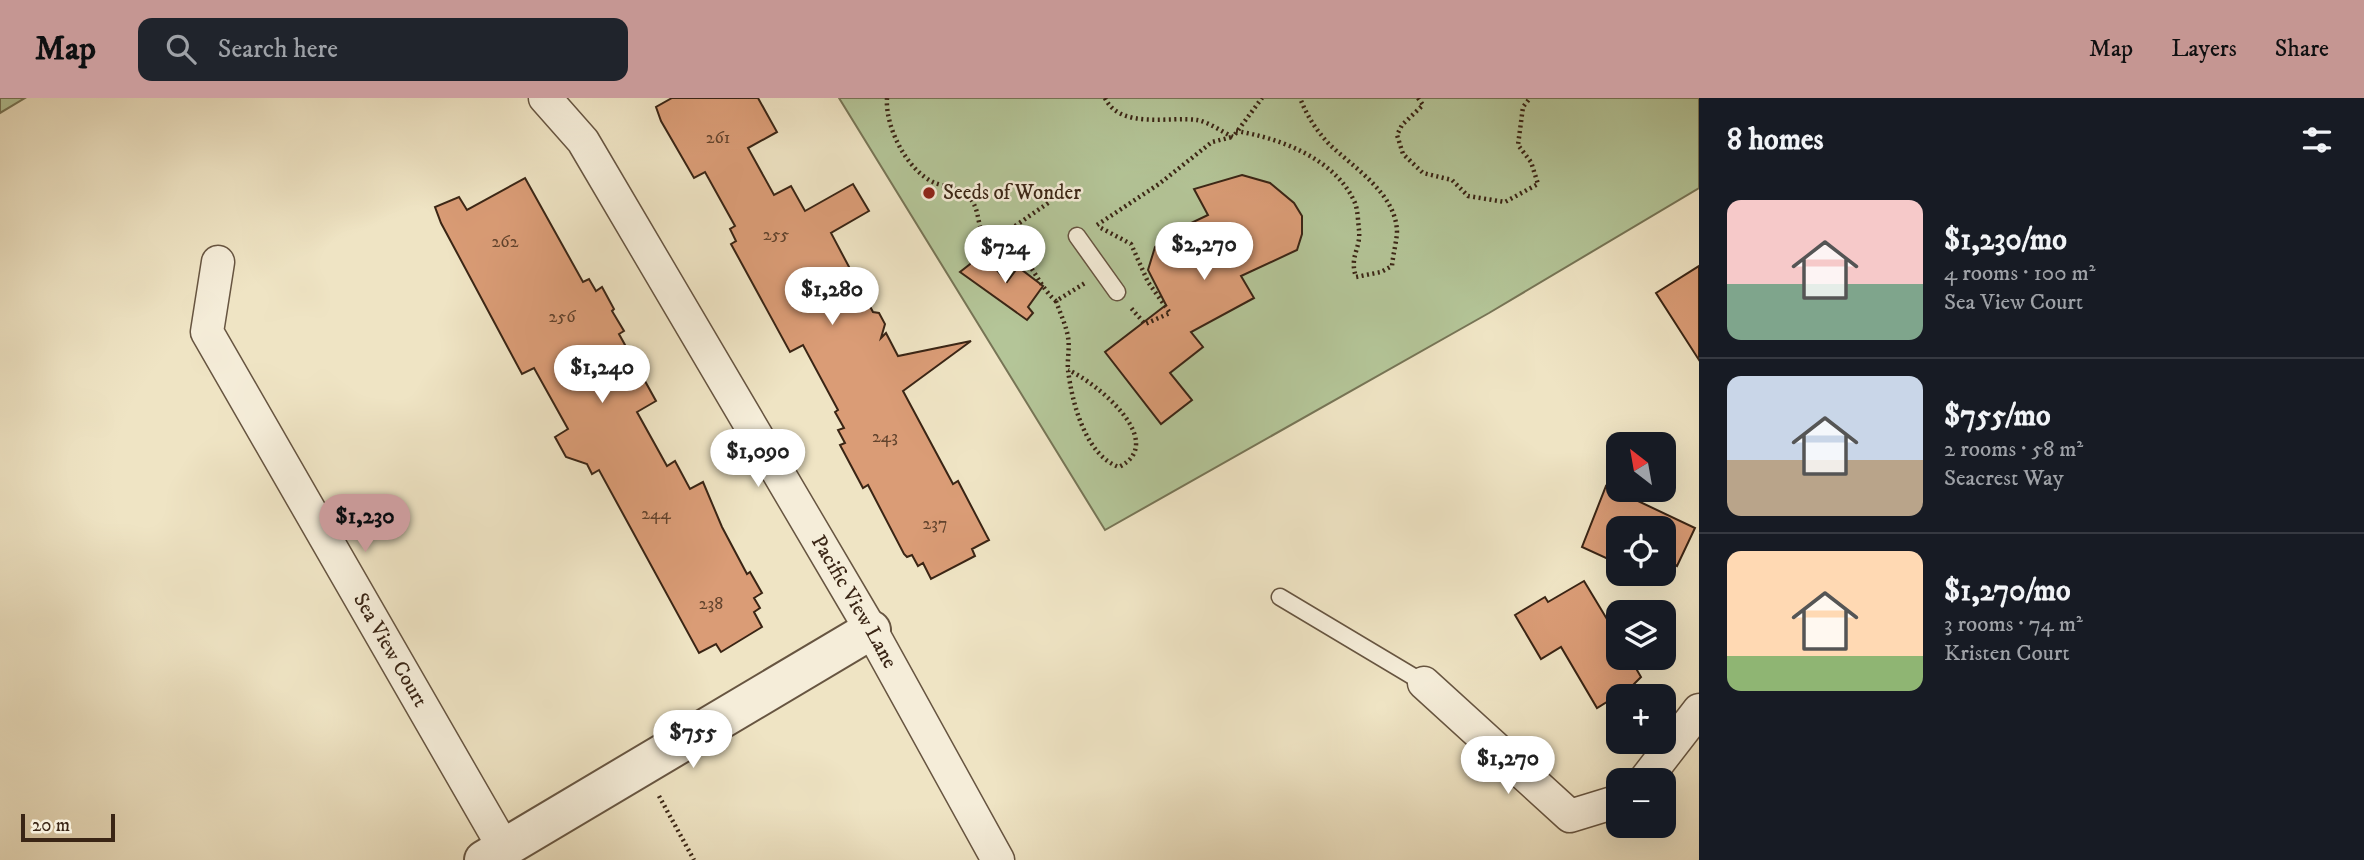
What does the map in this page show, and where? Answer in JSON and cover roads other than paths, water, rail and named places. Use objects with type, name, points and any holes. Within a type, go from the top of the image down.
[{"type":"street","name":"Pacific View Lane","points":[[545,98],[583,141],[871,629],[998,860]]},
{"type":"street","name":"Sea View Court","points":[[218,262],[207,332],[494,854]]},
{"type":"street","points":[[494,854],[871,629]]},
{"type":"street","points":[[1424,683],[1570,816],[1606,805]]},
{"type":"street","points":[[1654,768],[1699,710]]},
{"type":"lane","points":[[1077,236],[1117,292]]},
{"type":"lane","points":[[1280,597],[1424,683]]},
{"type":"place","name":"Seeds of Wonder","points":[[929,193]]}]
